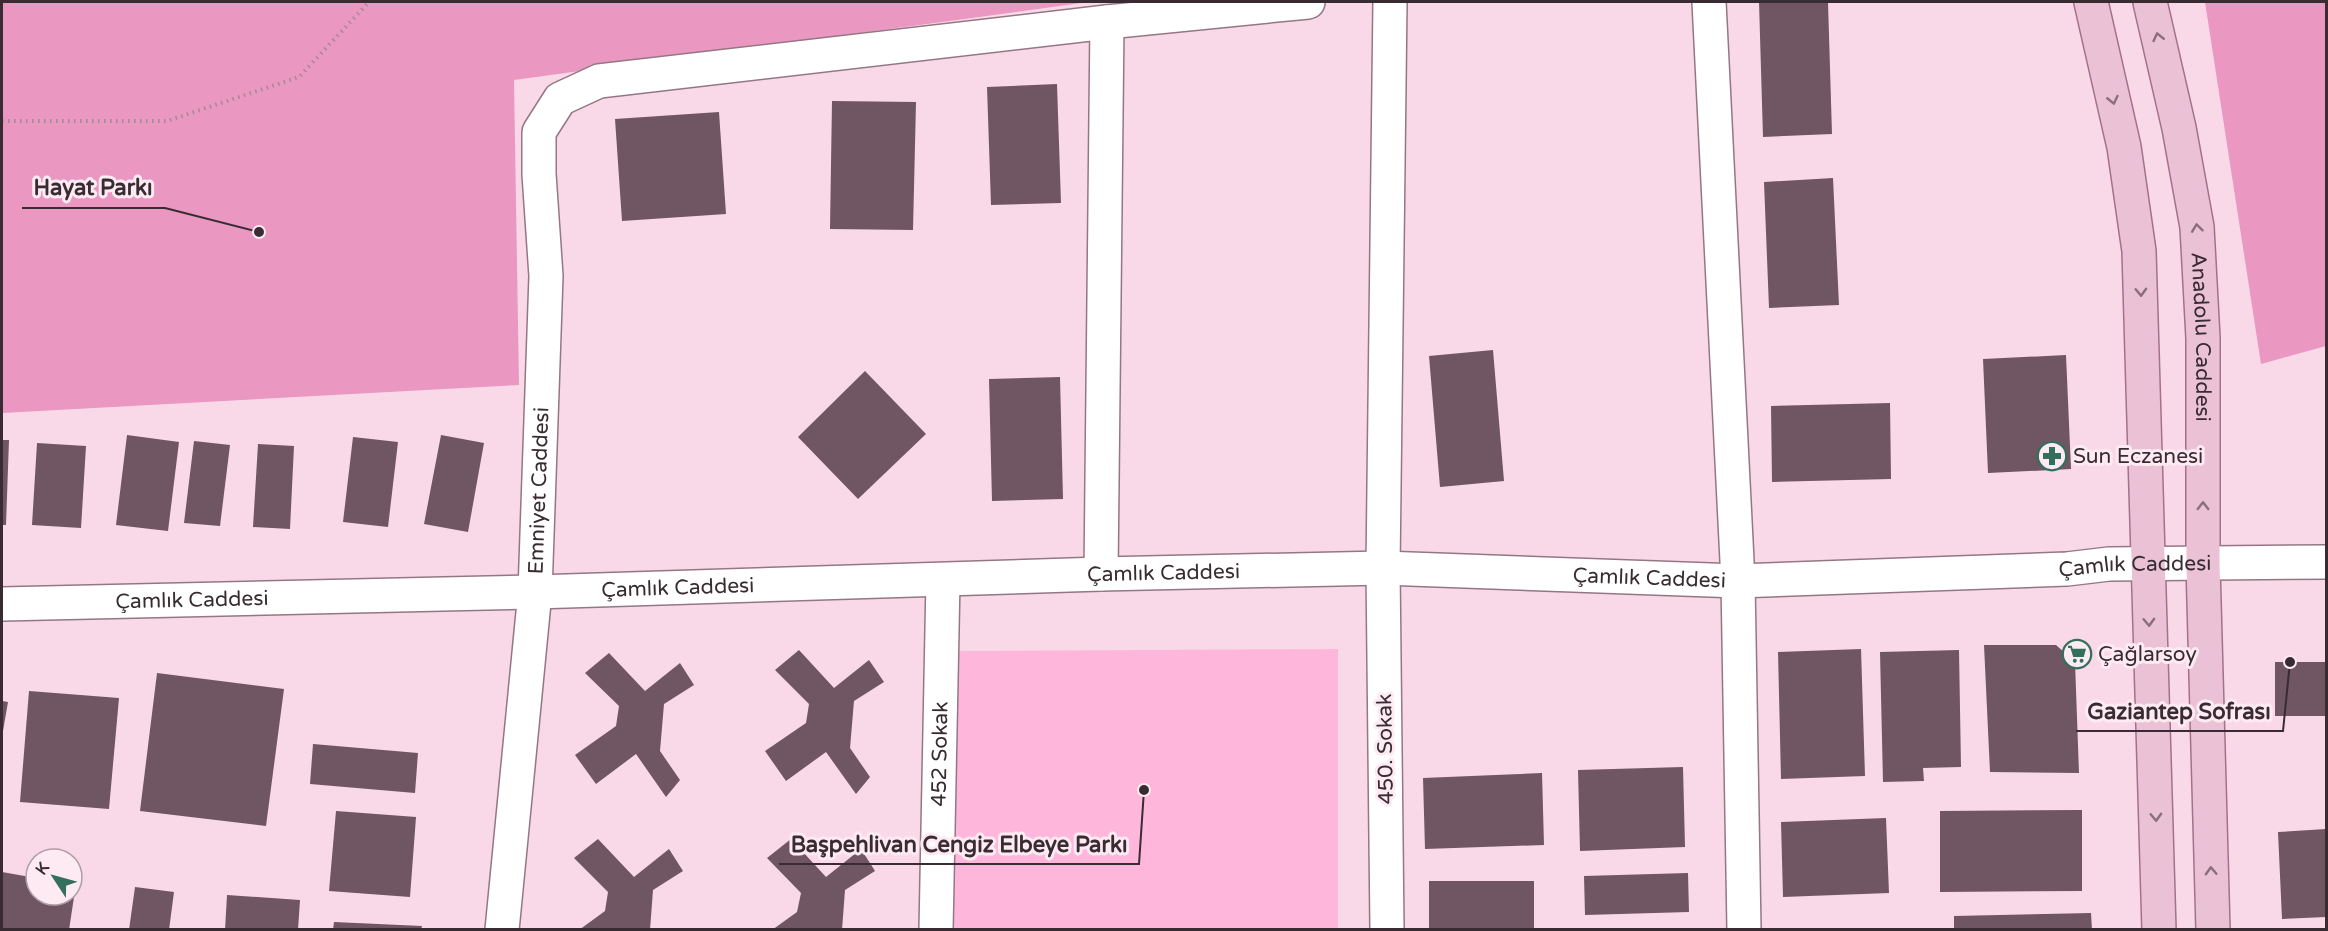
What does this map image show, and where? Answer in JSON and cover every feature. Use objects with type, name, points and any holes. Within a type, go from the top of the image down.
[{"type":"main road","points":[[2091,2],[2124,147],[2139,251],[2160,930]]},
{"type":"main road","name":"Anadolu Caddesi","points":[[2150,2],[2180,128],[2198,227],[2204,338],[2203,565],[2213,930]]},
{"type":"street","name":"Emniyet Caddesi","points":[[502,930],[535,592],[546,276],[539,174],[539,132],[560,99],[599,81],[1107,22],[1308,2]]},
{"type":"street","name":"450. Sokak","points":[[1387,930],[1383,568],[1390,2]]},
{"type":"street","points":[[1709,2],[1738,580],[1744,930]]},
{"type":"street","points":[[1101,574],[1107,22]]},
{"type":"street","name":"Çamlık Caddesi","points":[[2,604],[535,592],[1101,574],[1383,568],[1738,580],[2067,569],[2109,564],[2203,565],[2326,562]]},
{"type":"street","name":"452 Sokak","points":[[936,930],[943,580]]},
{"type":"path","points":[[2,122],[167,121],[299,77],[369,2]]},
{"type":"shaded area","points":[[2,2],[1089,2],[514,80],[519,385],[2,413]]},
{"type":"shaded area","points":[[2205,2],[2326,2],[2326,346],[2261,364]]},
{"type":"shaded area","points":[[1338,649],[1338,929],[949,930],[949,651]]},
{"type":"building","points":[[1759,2],[1828,2],[1832,134],[1763,137]]},
{"type":"building","points":[[1057,84],[1061,203],[991,205],[987,87]]},
{"type":"building","points":[[832,101],[916,102],[913,230],[830,229]]},
{"type":"building","points":[[719,112],[726,214],[622,221],[615,119]]},
{"type":"building","points":[[1833,178],[1839,305],[1769,308],[1764,182]]},
{"type":"building","points":[[1493,350],[1504,481],[1440,487],[1429,356]]},
{"type":"building","points":[[2066,355],[2071,469],[1988,473],[1983,359]]},
{"type":"building","points":[[865,371],[926,434],[858,499],[798,437]]},
{"type":"building","points":[[1060,377],[1063,499],[992,501],[989,379]]},
{"type":"building","points":[[1890,403],[1891,479],[1772,482],[1771,406]]},
{"type":"building","points":[[127,435],[179,442],[168,531],[116,525]]},
{"type":"building","points":[[441,435],[484,443],[468,532],[424,524]]},
{"type":"building","points":[[353,437],[398,442],[388,527],[343,522]]},
{"type":"building","points":[[2,440],[9,440],[6,525],[2,525]]},
{"type":"building","points":[[194,441],[230,445],[220,526],[184,523]]},
{"type":"building","points":[[37,443],[86,446],[81,528],[32,525]]},
{"type":"building","points":[[258,444],[294,446],[290,529],[253,527]]},
{"type":"building","points":[[1984,645],[2056,645],[2075,662],[2079,773],[1990,772]]},
{"type":"building","points":[[1861,649],[1865,776],[1781,779],[1778,652]]},
{"type":"building","points":[[799,650],[834,688],[869,660],[884,682],[854,701],[850,748],[870,777],[856,794],[826,752],[786,781],[765,751],[806,723],[809,704],[775,670]]},
{"type":"building","points":[[1959,650],[1961,767],[1923,768],[1924,781],[1883,782],[1880,652]]},
{"type":"building","points":[[609,653],[645,691],[680,663],[694,685],[664,704],[660,751],[680,780],[666,797],[636,754],[596,784],[575,755],[616,726],[619,706],[585,673]]},
{"type":"building","points":[[2275,662],[2326,662],[2326,716],[2275,716]]},
{"type":"building","points":[[157,673],[284,689],[266,826],[140,811]]},
{"type":"building","points":[[29,691],[119,698],[109,809],[20,802]]},
{"type":"building","points":[[2,701],[8,702],[3,731],[2,731]]},
{"type":"building","points":[[313,744],[418,753],[415,793],[310,784]]},
{"type":"building","points":[[1683,767],[1685,847],[1580,851],[1578,770]]},
{"type":"building","points":[[1542,773],[1544,845],[1425,849],[1423,778]]},
{"type":"building","points":[[2082,810],[2082,891],[1940,892],[1940,811]]},
{"type":"building","points":[[336,811],[416,817],[410,897],[329,891]]},
{"type":"building","points":[[1886,818],[1889,893],[1783,897],[1781,822]]},
{"type":"building","points":[[2326,829],[2326,917],[2282,919],[2278,832]]},
{"type":"building","points":[[598,839],[634,877],[669,849],[683,871],[653,890],[650,930],[579,930],[605,911],[608,892],[574,858]]},
{"type":"building","points":[[791,839],[826,877],[861,849],[875,871],[845,890],[842,930],[772,930],[797,912],[801,893],[767,858]]},
{"type":"building","points":[[2,872],[24,876],[24,907],[72,907],[69,930],[2,930]]},
{"type":"building","points":[[1688,873],[1689,912],[1585,915],[1584,876]]},
{"type":"building","points":[[1429,881],[1534,881],[1534,930],[1429,930]]},
{"type":"building","points":[[135,887],[174,892],[169,930],[129,930]]},
{"type":"building","points":[[227,895],[300,900],[298,930],[225,930]]},
{"type":"building","points":[[2091,913],[2092,930],[1954,930],[1954,916]]},
{"type":"building","points":[[334,922],[422,926],[421,930],[333,930]]},
{"type":"place","name":"Hayat Parkı","points":[[259,232]]},
{"type":"place","name":"Sun Eczanesi","points":[[2052,456]]},
{"type":"place","name":"Çağlarsoy","points":[[2077,654]]},
{"type":"place","name":"Gaziantep Sofrası","points":[[2290,662]]},
{"type":"place","name":"Başpehlivan Cengiz Elbeye Parkı","points":[[1144,790]]}]
